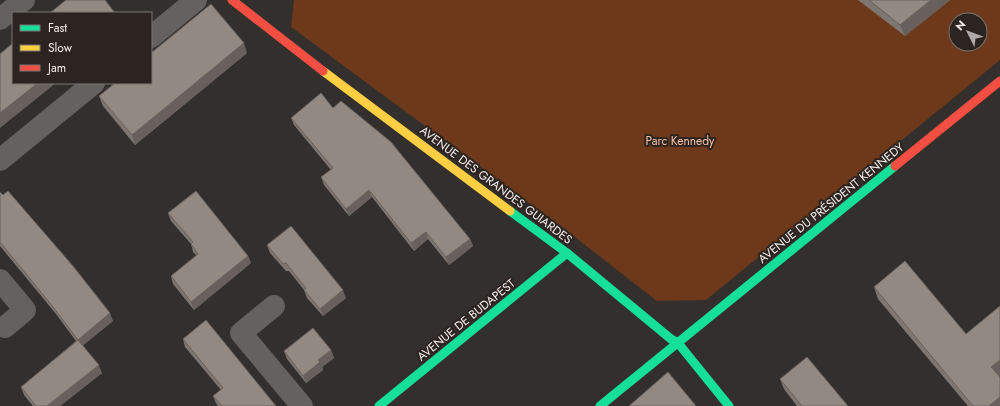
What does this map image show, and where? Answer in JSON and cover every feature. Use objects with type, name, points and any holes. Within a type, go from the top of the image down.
[{"type":"street","points":[[152,36],[196,0]]},
{"type":"street","name":"AVENUE DES GRANDES GUIARDES","points":[[232,0],[567,253],[671,339],[678,343],[729,406]]},
{"type":"street","name":"AVENUE DU PRÉSIDENT KENNEDY","points":[[600,406],[1000,81]]},
{"type":"street","points":[[0,160],[93,84]]},
{"type":"street","name":"AVENUE DE BUDAPEST","points":[[379,406],[567,253]]},
{"type":"street","points":[[0,280],[25,310],[5,327]]},
{"type":"street","points":[[274,306],[241,332],[302,406]]},
{"type":"green space","name":"Parc Kennedy","points":[[294,0],[1000,0],[1000,60],[706,300],[657,301],[562,227],[291,27]]},
{"type":"building","points":[[66,0],[105,0],[114,12],[51,12]]},
{"type":"building","points":[[869,0],[931,0],[900,25]]},
{"type":"building","points":[[211,4],[244,43],[132,135],[99,96],[114,84],[152,84],[152,52]]},
{"type":"building","points":[[12,44],[12,84],[37,84],[0,113],[0,54]]},
{"type":"building","points":[[321,93],[333,108],[341,101],[391,142],[470,239],[446,257],[426,232],[411,243],[369,190],[346,209],[321,177],[333,168],[291,118]]},
{"type":"building","points":[[8,191],[73,266],[110,313],[78,340],[0,242],[0,192],[3,195]]},
{"type":"building","points":[[196,191],[248,256],[191,302],[171,276],[198,254],[191,244],[193,242],[168,213]]},
{"type":"building","points":[[291,226],[343,290],[320,309],[304,290],[306,288],[286,263],[283,264],[267,245]]},
{"type":"building","points":[[905,261],[966,334],[1000,306],[1000,360],[991,367],[1000,377],[1000,397],[989,406],[973,406],[874,287]]},
{"type":"building","points":[[206,320],[276,406],[222,406],[213,396],[223,388],[183,339]]},
{"type":"building","points":[[313,328],[331,350],[318,360],[320,362],[303,376],[284,351]]},
{"type":"building","points":[[78,340],[99,365],[47,406],[36,406],[21,387]]},
{"type":"building","points":[[807,357],[848,406],[802,406],[780,379]]},
{"type":"building","points":[[668,372],[696,406],[629,406]]},
{"type":"traffic: fast","points":[[600,406],[895,166]]},
{"type":"traffic: fast","points":[[510,211],[567,253],[671,339],[678,343],[729,406]]},
{"type":"traffic: fast","points":[[379,406],[567,253]]},
{"type":"traffic: slow","points":[[323,71],[510,211]]},
{"type":"traffic: jam","points":[[232,0],[323,71]]},
{"type":"traffic: jam","points":[[895,166],[1000,81]]}]
